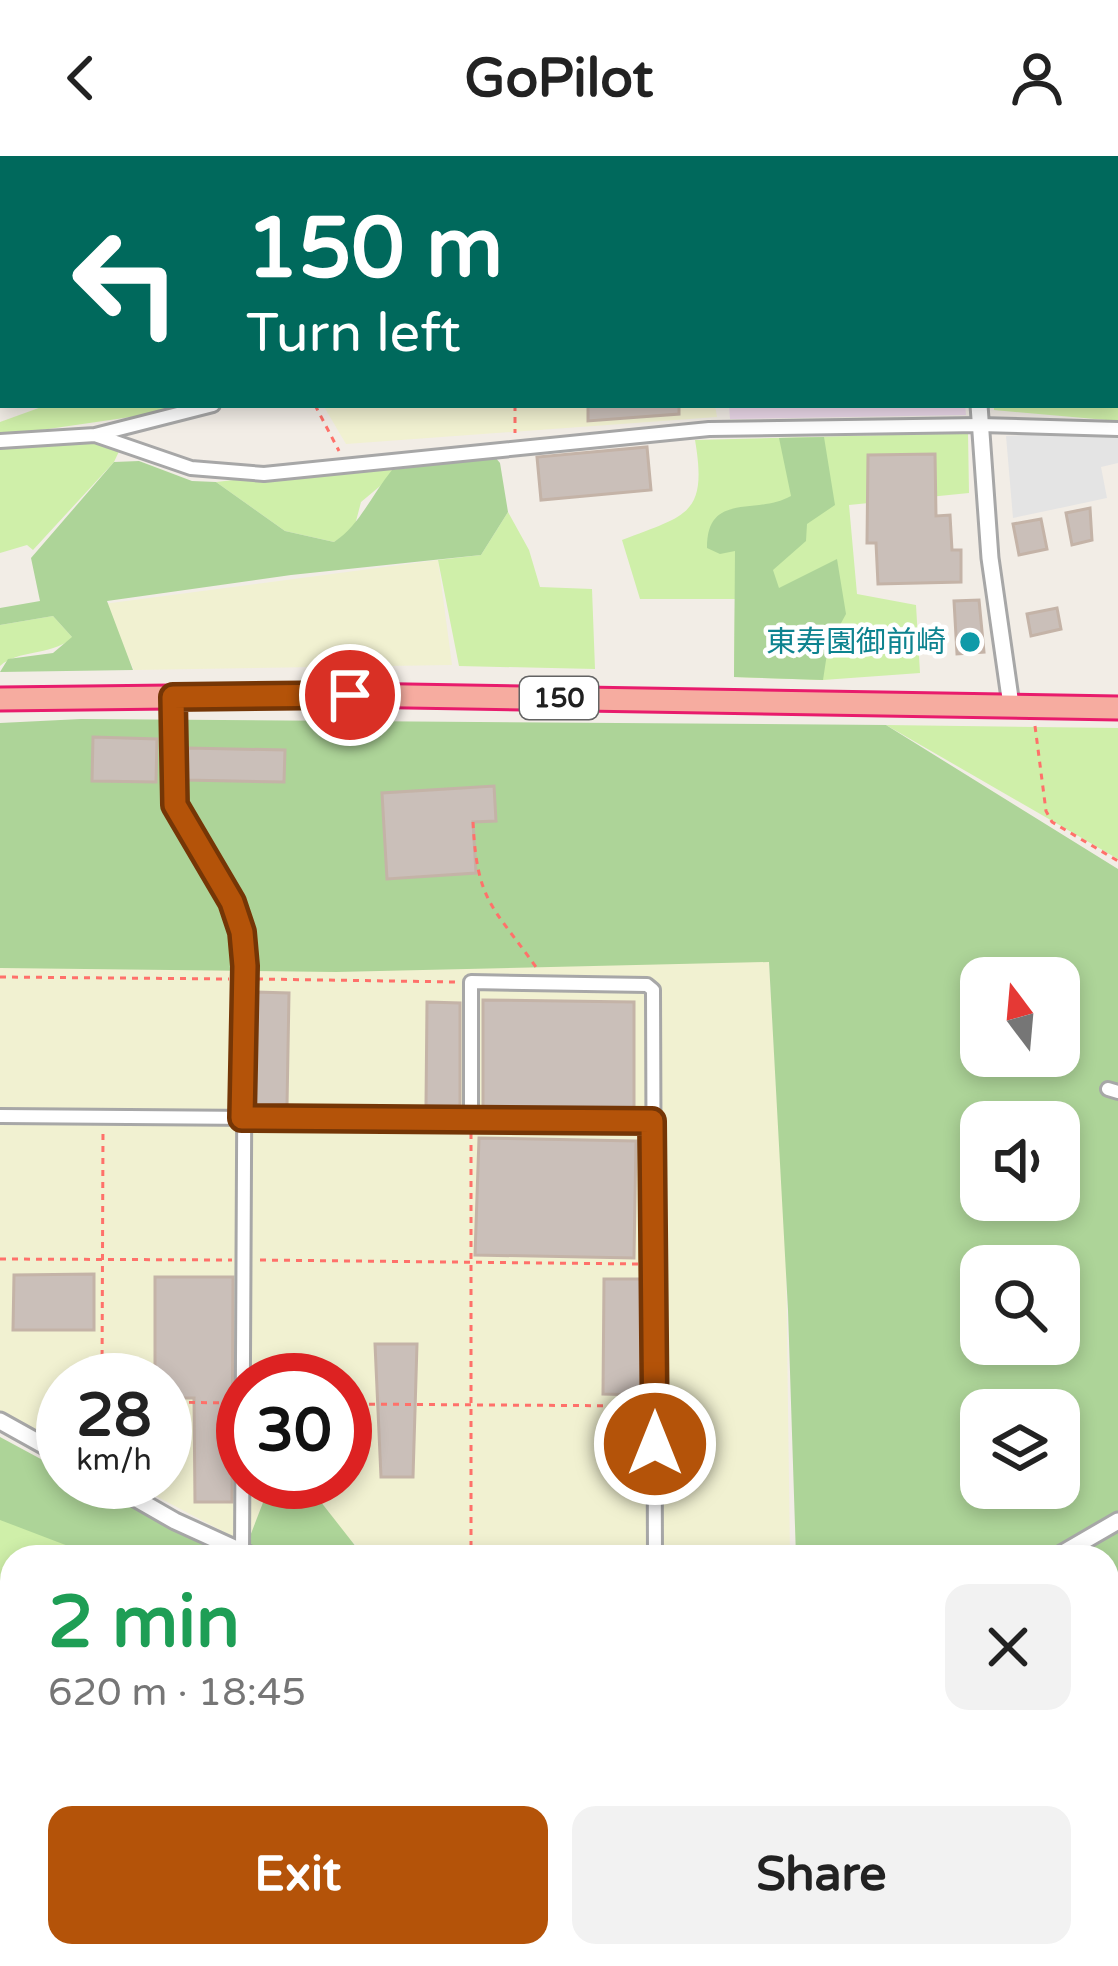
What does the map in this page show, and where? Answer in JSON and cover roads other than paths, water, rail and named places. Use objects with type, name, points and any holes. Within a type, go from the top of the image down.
[{"type":"highway","name":"150","points":[[0,700],[350,695],[1118,708]]},
{"type":"street","points":[[0,441],[95,435],[201,408]]},
{"type":"street","points":[[979,408],[990,558],[1022,706]]},
{"type":"street","points":[[95,435],[190,468],[264,473],[710,429],[980,425],[1118,429]]},
{"type":"street","points":[[173,697],[175,805],[232,902],[242,932],[241,1353]]},
{"type":"street","points":[[471,1120],[471,982],[647,985],[653,990],[656,1545]]},
{"type":"street","points":[[0,1116],[652,1121]]},
{"type":"street","points":[[0,1421],[36,1441]]},
{"type":"street","points":[[158,1509],[227,1545]]},
{"type":"street","points":[[244,1509],[246,1545]]},
{"type":"street","points":[[1077,1545],[1118,1521]]},
{"type":"place","name":"東寿園御前崎","points":[[970,642]]}]
